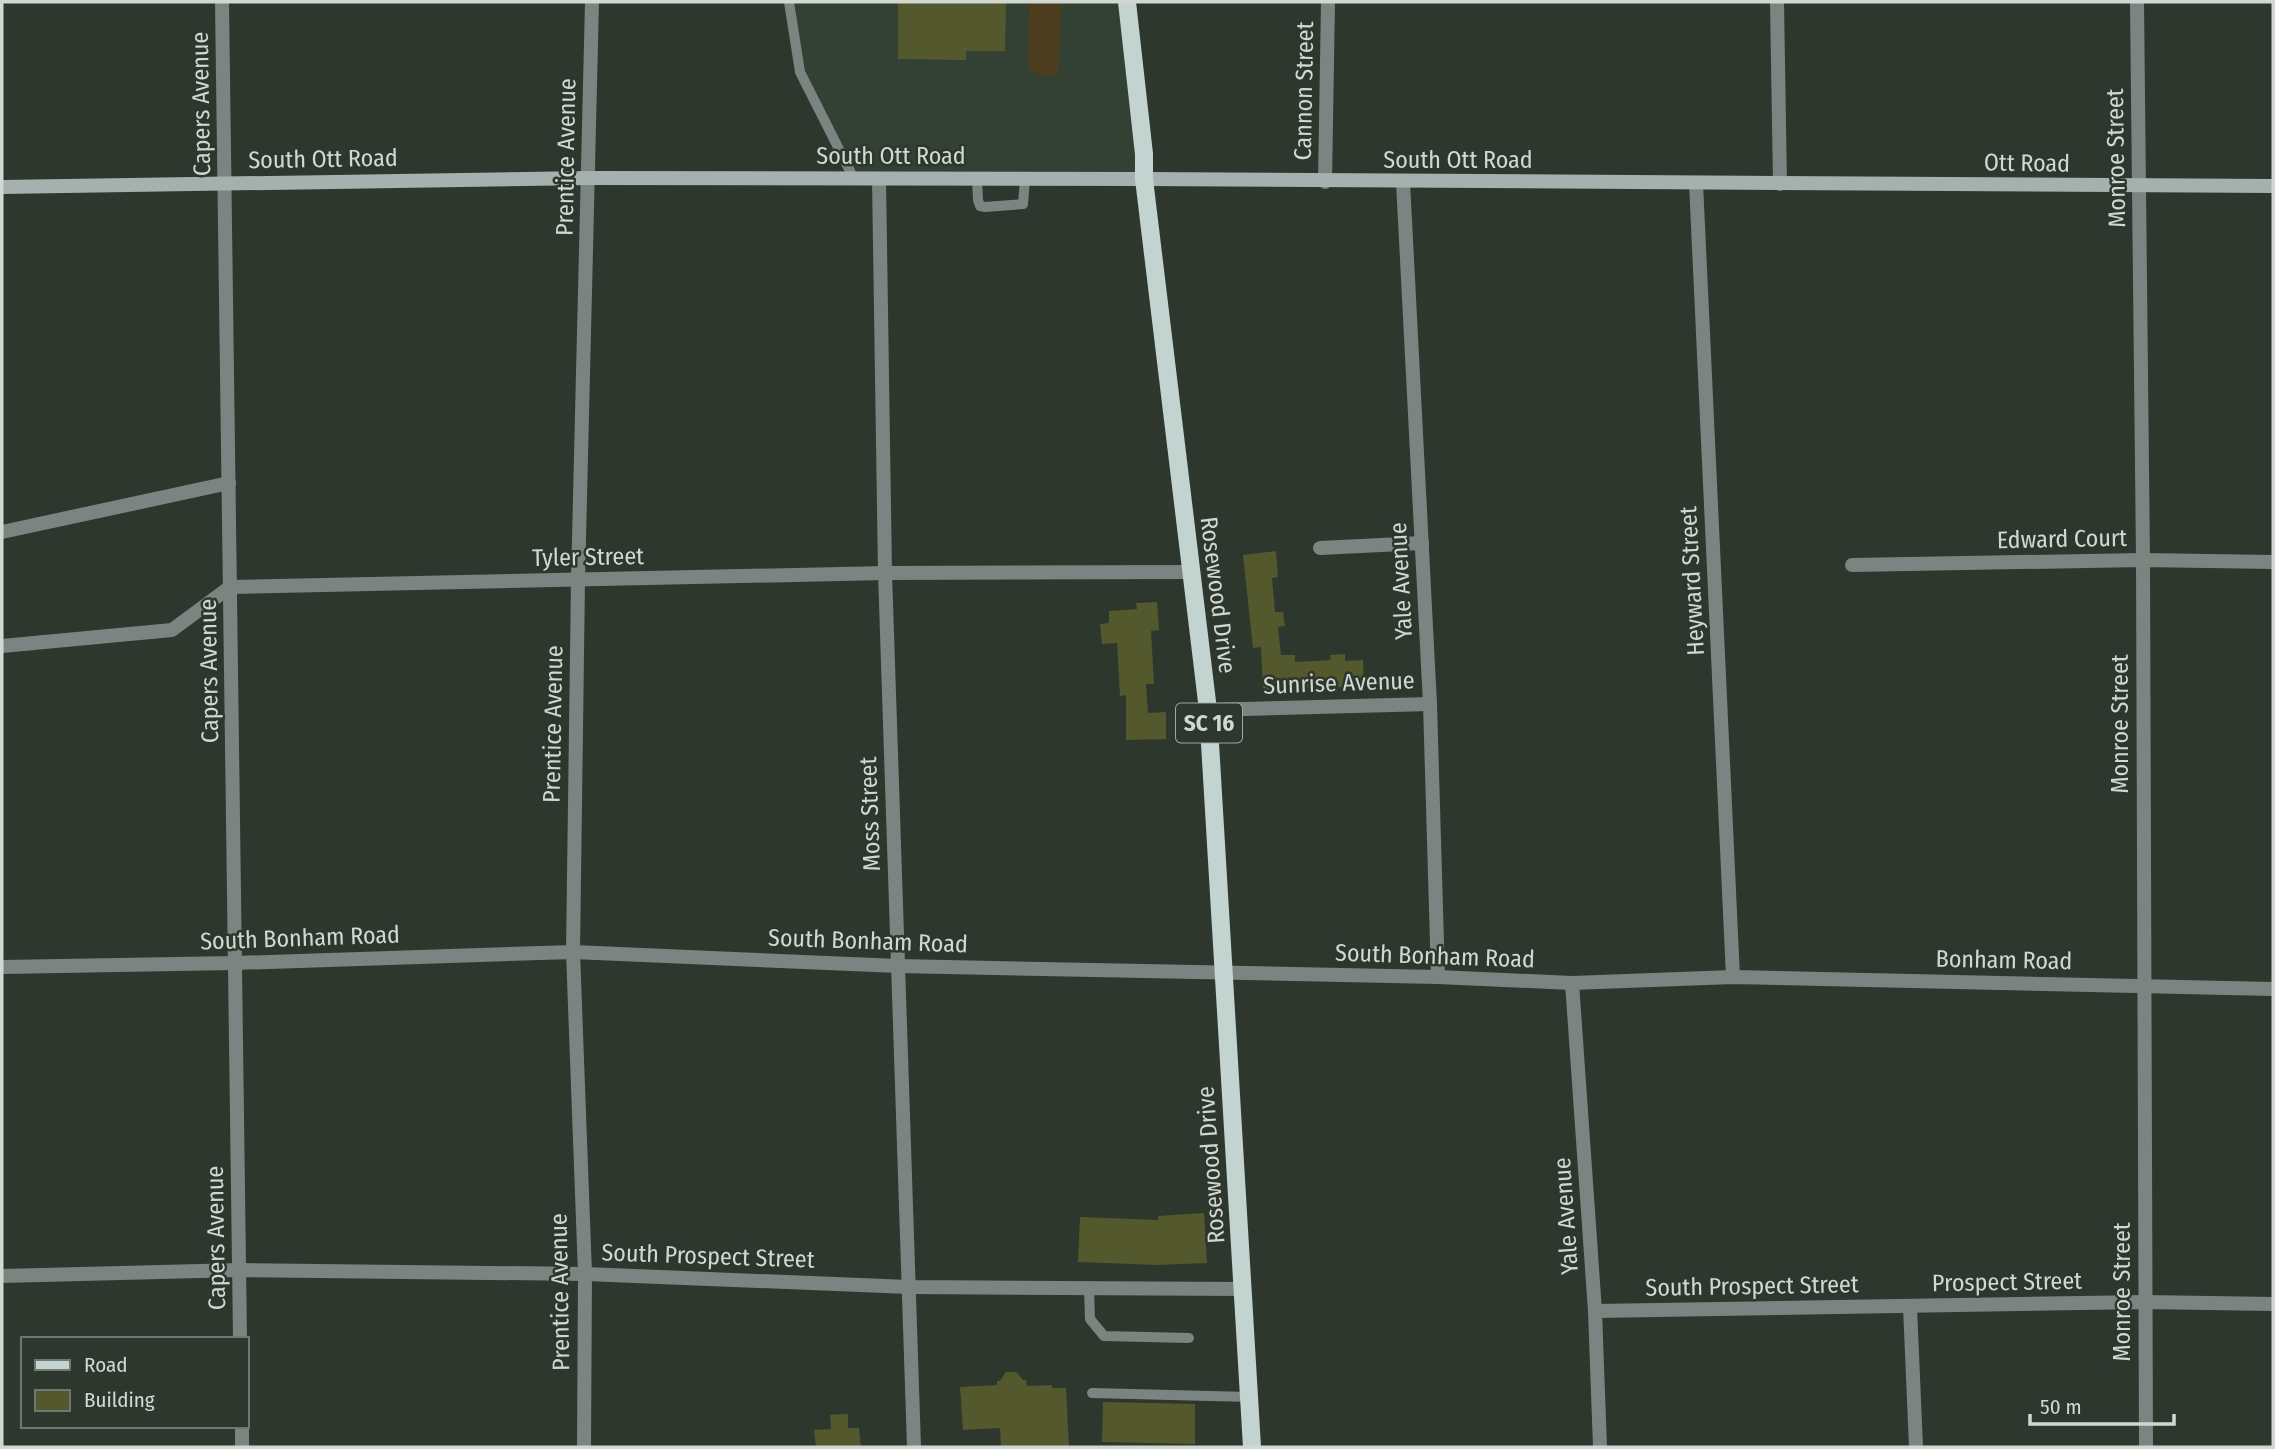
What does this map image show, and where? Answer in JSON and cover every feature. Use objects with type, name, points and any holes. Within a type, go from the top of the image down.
[{"type":"main road","name":"Rosewood Drive","points":[[1127,2],[1144,154],[1144,179],[1208,710],[1252,1447]]},
{"type":"street","name":"Capers Avenue","points":[[222,2],[240,1337]]},
{"type":"street","name":"Prentice Avenue","points":[[584,1447],[584,1274],[573,952],[578,580],[592,2]]},
{"type":"street","name":"Cannon Street","points":[[1325,182],[1328,2]]},
{"type":"street","points":[[1777,2],[1780,184]]},
{"type":"street","name":"Monroe Street","points":[[2137,2],[2143,560],[2146,1447]]},
{"type":"street","name":"South Ott Road","points":[[2,187],[589,178],[1780,184]]},
{"type":"street","name":"Moss Street","points":[[879,179],[885,573],[914,1447]]},
{"type":"street","name":"Yale Avenue","points":[[1403,182],[1430,704],[1438,977]]},
{"type":"street","name":"Heyward Street","points":[[1696,183],[1733,977]]},
{"type":"street","name":"Ott Road","points":[[1780,184],[2121,187],[2138,184],[2161,187],[2273,187]]},
{"type":"street","points":[[2,532],[229,483]]},
{"type":"street","points":[[1320,548],[1422,543]]},
{"type":"street","name":"Edward Court","points":[[1852,565],[2143,560],[2273,562]]},
{"type":"street","name":"Tyler Street","points":[[230,587],[885,573],[1190,572]]},
{"type":"street","points":[[2,646],[172,630],[230,587]]},
{"type":"street","name":"Sunrise Avenue","points":[[1208,710],[1430,704]]},
{"type":"street","name":"South Bonham Road","points":[[2,967],[235,963],[573,952],[898,966],[1572,982],[1733,977]]},
{"type":"street","name":"Bonham Road","points":[[1733,977],[2273,989]]},
{"type":"street","name":"Yale Avenue","points":[[1572,982],[1595,1311],[1600,1447]]},
{"type":"street","name":"South Prospect Street","points":[[2,1276],[240,1270],[584,1274],[909,1287],[1244,1289]]},
{"type":"street","name":"Prospect Street","points":[[1910,1307],[2145,1302],[2273,1304]]},
{"type":"street","points":[[1910,1307],[1916,1447]]},
{"type":"street","name":"South Prospect Street","points":[[1595,1311],[1910,1307]]},
{"type":"street","points":[[242,1428],[242,1447]]},
{"type":"lane","points":[[789,2],[800,72],[854,179]]},
{"type":"lane","points":[[977,178],[978,200],[981,206],[985,207],[1023,204],[1025,179]]},
{"type":"lane","points":[[1089,1288],[1090,1319],[1104,1336],[1189,1338]]},
{"type":"lane","points":[[1092,1393],[1250,1397]]},
{"type":"shaded area","points":[[789,2],[1127,2],[1144,179],[854,179],[800,72]]},
{"type":"shaded area","points":[[1029,2],[1062,2],[1058,71],[1055,75],[1041,76],[1028,68]]},
{"type":"building","points":[[898,2],[1006,2],[1005,51],[966,51],[966,60],[898,59]]},
{"type":"building","points":[[1276,551],[1278,577],[1272,578],[1275,612],[1283,612],[1285,626],[1278,627],[1281,655],[1295,655],[1295,662],[1331,660],[1330,655],[1345,654],[1345,661],[1363,660],[1364,686],[1263,690],[1261,647],[1253,648],[1243,555]]},
{"type":"building","points":[[1157,602],[1159,630],[1151,631],[1154,684],[1146,684],[1148,713],[1166,712],[1166,739],[1126,740],[1126,695],[1120,696],[1117,643],[1102,644],[1100,624],[1109,623],[1109,611],[1137,609],[1136,603]]},
{"type":"building","points":[[1204,1213],[1207,1263],[1158,1265],[1078,1262],[1080,1217],[1158,1220],[1158,1216]]},
{"type":"building","points":[[1006,1372],[1016,1372],[1026,1380],[1027,1386],[1052,1385],[1052,1388],[1066,1388],[1069,1447],[1001,1447],[1000,1428],[963,1430],[960,1387],[997,1385],[997,1381],[1000,1381]]},
{"type":"building","points":[[1103,1402],[1195,1404],[1195,1444],[1102,1442]]},
{"type":"building","points":[[848,1414],[848,1428],[859,1428],[861,1447],[816,1447],[814,1430],[831,1429],[830,1415]]}]
